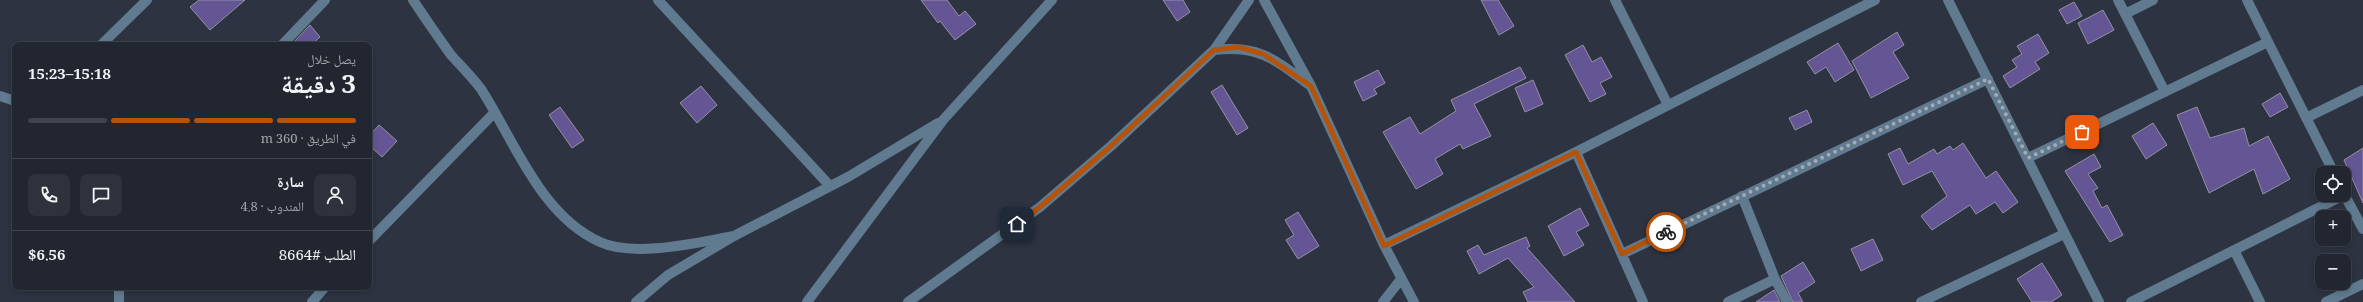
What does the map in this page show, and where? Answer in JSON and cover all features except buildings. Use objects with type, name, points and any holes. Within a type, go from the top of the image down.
[{"type":"street","points":[[104,42],[147,0]]},
{"type":"street","points":[[285,42],[325,0]]},
{"type":"street","points":[[413,0],[451,54],[480,89],[539,187],[571,223],[600,242],[617,247],[674,247],[734,236]]},
{"type":"street","points":[[658,0],[830,186]]},
{"type":"street","points":[[908,302],[1040,207],[1111,146],[1214,50],[1249,0]]},
{"type":"street","points":[[1615,0],[1668,105]]},
{"type":"street","points":[[1384,246],[1576,152],[1875,0]]},
{"type":"street","points":[[1948,0],[2099,302]]},
{"type":"street","points":[[2118,0],[2165,92]]},
{"type":"street","points":[[2125,14],[2153,0]]},
{"type":"street","points":[[2247,0],[2330,166]]},
{"type":"street","points":[[807,302],[943,120],[1051,1]]},
{"type":"street","points":[[1266,1],[1311,86],[1384,246],[1414,302]]},
{"type":"street","points":[[2028,158],[2268,42]]},
{"type":"street","points":[[1214,50],[1238,47],[1263,54],[1311,86]]},
{"type":"street","points":[[1622,254],[1988,79]]},
{"type":"street","points":[[2306,118],[2363,90]]},
{"type":"street","points":[[0,96],[12,100]]},
{"type":"street","points":[[372,238],[494,113]]},
{"type":"street","points":[[636,302],[668,275],[734,236],[830,186],[943,120]]},
{"type":"street","points":[[1576,152],[1643,302]]},
{"type":"street","points":[[1742,196],[1775,279],[1787,302]]},
{"type":"street","points":[[2131,302],[2330,202]]},
{"type":"street","points":[[2348,202],[2363,229]]},
{"type":"street","points":[[1921,302],[2064,234]]},
{"type":"street","points":[[2234,250],[2260,302]]},
{"type":"street","points":[[1383,302],[1401,279]]},
{"type":"street","points":[[1728,302],[1775,279]]},
{"type":"street","points":[[2326,302],[2363,284]]},
{"type":"street","points":[[120,290],[120,302]]},
{"type":"street","points":[[312,302],[322,290]]},
{"type":"way so far","points":[[1666,232],[1988,79],[2028,158],[2082,132]]},
{"type":"route","points":[[1017,224],[1040,207],[1111,146],[1214,50],[1238,47],[1263,54],[1287,68],[1311,86],[1384,246],[1576,152],[1622,254],[1666,232]]}]
